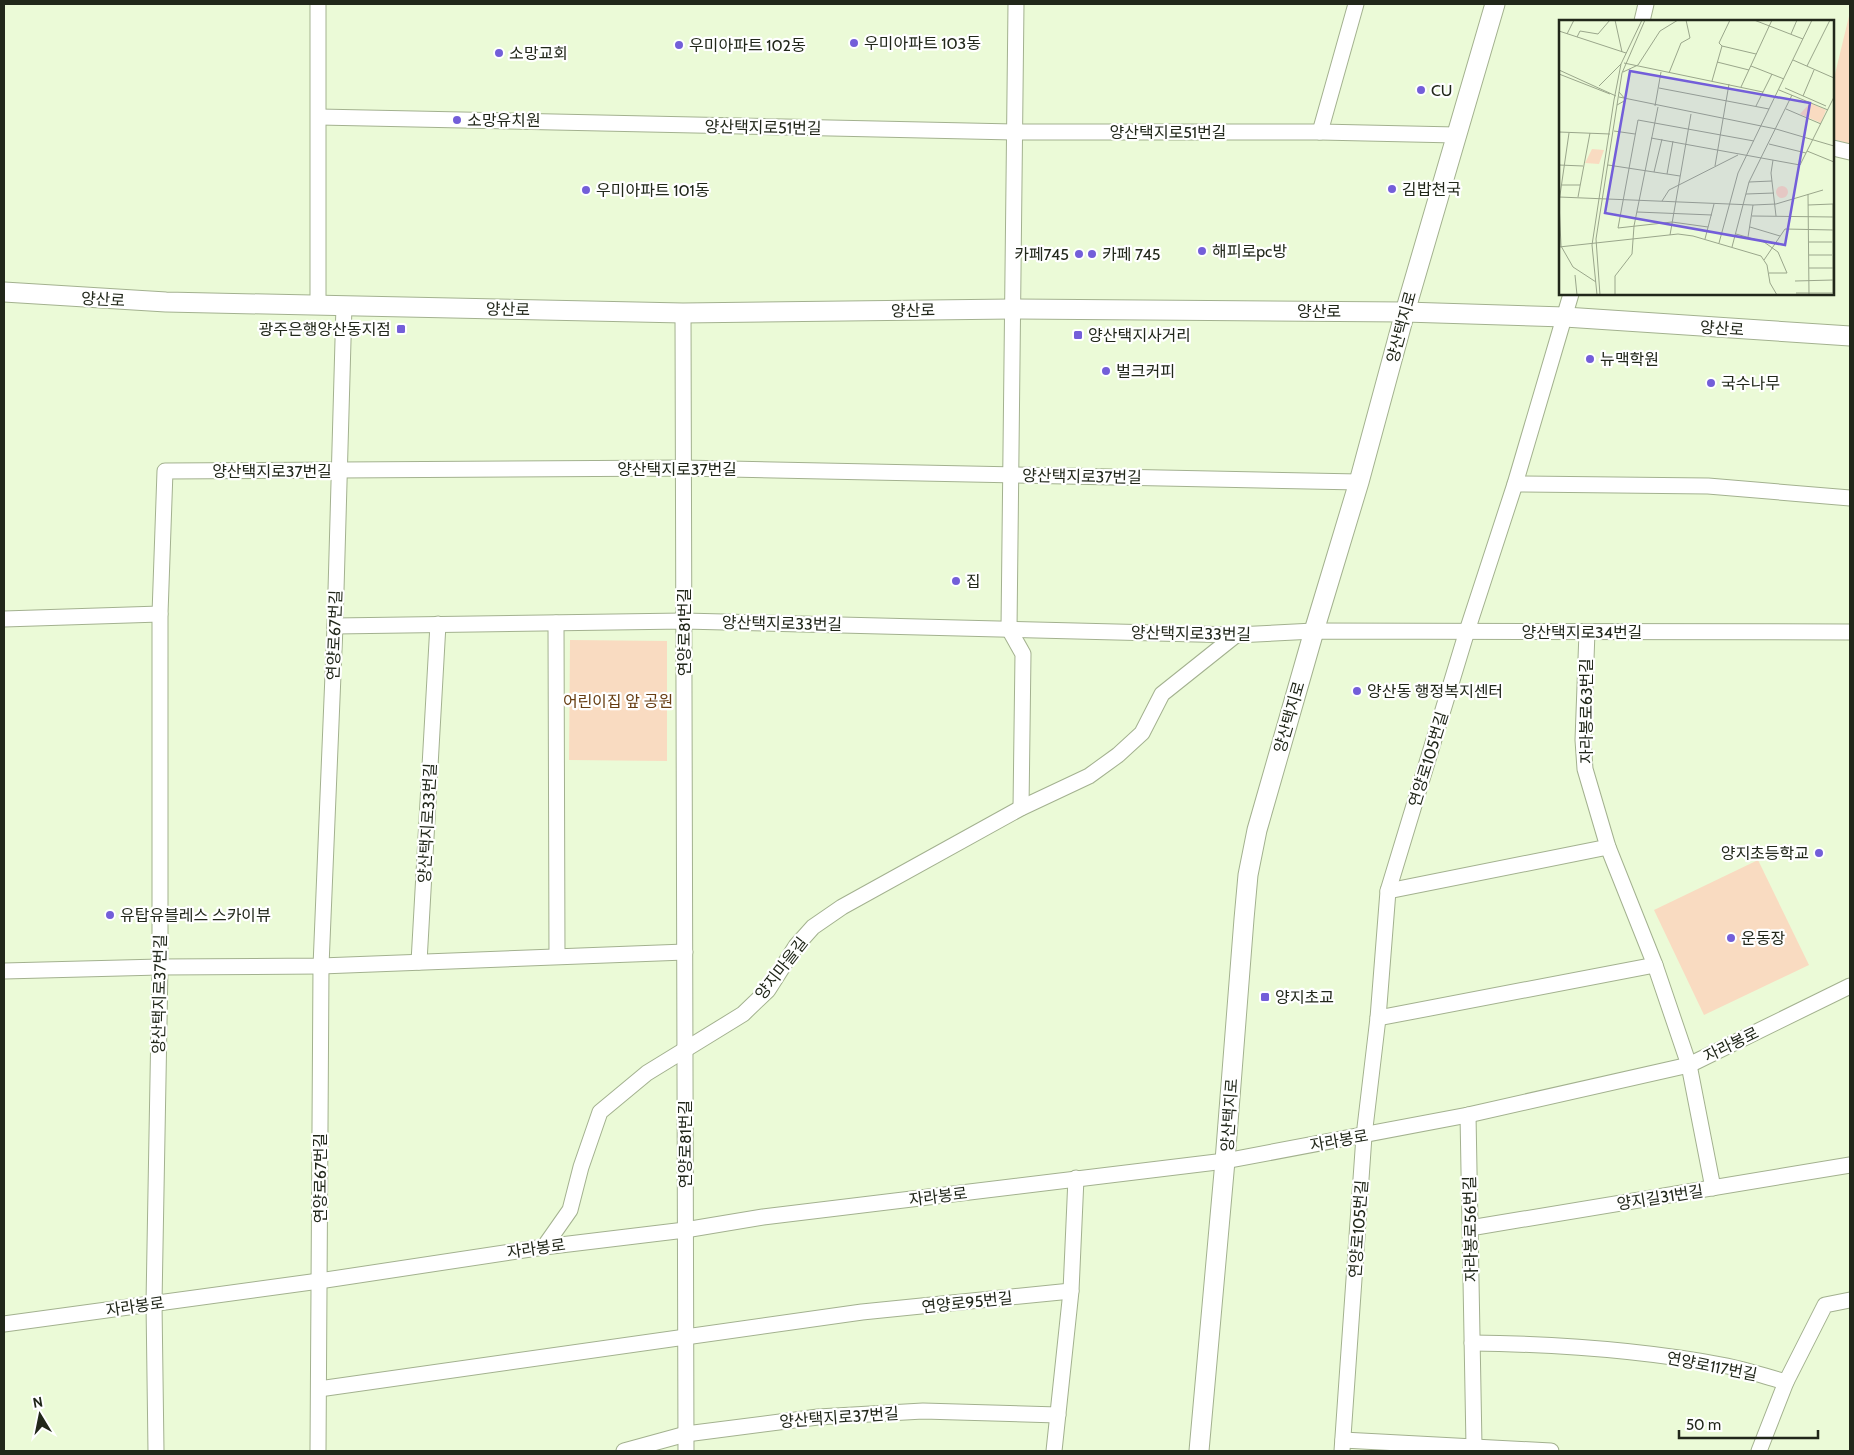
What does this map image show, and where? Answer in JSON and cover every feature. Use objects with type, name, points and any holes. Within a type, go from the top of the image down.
[{"type":"street","points":[[318,4],[318,305]]},
{"type":"street","points":[[1016,4],[1009,628],[1023,654],[1021,808]]},
{"type":"street","points":[[1320,132],[1356,4]]},
{"type":"street","name":"양산택지로","points":[[1199,1451],[1226,1161],[1248,875],[1257,830],[1359,482],[1404,312],[1495,4]]},
{"type":"street","points":[[1642,20],[1646,4]]},
{"type":"street","name":"양산택지로51번길","points":[[319,117],[1014,132],[1320,132],[1456,135]]},
{"type":"street","points":[[1834,148],[1850,152]]},
{"type":"street","name":"양산로","points":[[6,293],[166,302],[683,313],[1012,309],[1404,312],[1565,317],[1850,336]]},
{"type":"street","points":[[1565,317],[1571,295]]},
{"type":"street","name":"연양로67번길","points":[[318,1451],[321,966],[335,626],[344,305]]},
{"type":"street","name":"연양로81번길","points":[[683,313],[686,1451]]},
{"type":"street","name":"연양로105번길","points":[[1545,1451],[1474,1446],[1342,1445],[1364,1136],[1378,1018],[1388,891],[1565,317]]},
{"type":"street","name":"양산택지로37번길","points":[[156,1451],[154,1303],[160,967],[160,614],[165,471],[683,468],[1359,482]]},
{"type":"street","points":[[1515,484],[1708,486],[1850,498]]},
{"type":"street","points":[[4,619],[160,614]]},
{"type":"street","name":"양산택지로33번길","points":[[335,626],[684,621],[1236,635],[1314,631]]},
{"type":"street","points":[[556,622],[557,956]]},
{"type":"street","name":"양산택지로33번길","points":[[419,962],[438,624]]},
{"type":"street","name":"양산택지로34번길","points":[[1314,631],[1850,632]]},
{"type":"street","name":"자라봉로63번길","points":[[1586,632],[1583,740],[1585,769],[1608,847],[1655,966],[1688,1065],[1713,1188]]},
{"type":"street","name":"양지마을길","points":[[544,1247],[570,1210],[600,1112],[648,1073],[742,1014],[768,990],[796,946],[813,927],[826,918],[842,907],[1021,808],[1089,776],[1118,755],[1142,733],[1162,694],[1236,635]]},
{"type":"street","points":[[1388,891],[1608,847]]},
{"type":"street","points":[[4,971],[160,967],[321,966],[685,952]]},
{"type":"street","points":[[1378,1018],[1655,966]]},
{"type":"street","name":"자라봉로","points":[[4,1324],[319,1281],[544,1247],[685,1230],[764,1217],[1226,1161],[1364,1136],[1468,1115],[1688,1065],[1850,986]]},
{"type":"street","name":"자라봉로56번길","points":[[1468,1115],[1474,1446]]},
{"type":"street","name":"양지길31번길","points":[[1470,1228],[1850,1166]]},
{"type":"street","points":[[1054,1451],[1071,1291],[1076,1178]]},
{"type":"street","name":"연양로95번길","points":[[686,1337],[862,1312],[1071,1291]]},
{"type":"street","points":[[1759,1451],[1786,1382],[1825,1305],[1850,1300]]},
{"type":"street","points":[[318,1389],[686,1337]]},
{"type":"street","name":"연양로117번길","points":[[1472,1342],[1532,1344],[1638,1352],[1728,1366],[1786,1382]]},
{"type":"street","name":"양산택지로37번길","points":[[624,1451],[686,1434],[818,1417],[915,1412],[1058,1415]]},
{"type":"street","points":[[1545,1451],[1551,1451]]},
{"type":"green space","points":[[1850,12],[1850,144],[1834,139],[1835,74]]},
{"type":"green space","name":"어린이집 앞 공원","points":[[570,640],[667,641],[667,761],[569,760]]},
{"type":"green space","name":"운동장","points":[[1758,860],[1809,965],[1704,1015],[1654,910]]},
{"type":"place","name":"우미아파트 103동","points":[[854,43]]},
{"type":"place","name":"우미아파트 102동","points":[[679,45]]},
{"type":"place","name":"소망교회","points":[[499,53]]},
{"type":"place","name":"CU","points":[[1421,90]]},
{"type":"place","name":"소망유치원","points":[[457,120]]},
{"type":"place","name":"김밥천국","points":[[1392,189]]},
{"type":"place","name":"우미아파트 101동","points":[[586,190]]},
{"type":"place","name":"해피로pc방","points":[[1202,251]]},
{"type":"place","name":"카페745","points":[[1079,254]]},
{"type":"place","name":"카페 745","points":[[1092,254]]},
{"type":"place","name":"광주은행양산동지점","points":[[401,329]]},
{"type":"place","name":"양산택지사거리","points":[[1078,335]]},
{"type":"place","name":"뉴맥학원","points":[[1590,359]]},
{"type":"place","name":"벌크커피","points":[[1106,371]]},
{"type":"place","name":"국수나무","points":[[1711,383]]},
{"type":"place","name":"집","points":[[956,581]]},
{"type":"place","name":"양산동 행정복지센터","points":[[1357,691]]},
{"type":"place","name":"양지초등학교","points":[[1819,853]]},
{"type":"place","name":"유탑유블레스 스카이뷰","points":[[110,915]]},
{"type":"place","name":"운동장","points":[[1731,938]]},
{"type":"place","name":"양지초교","points":[[1265,997]]}]
